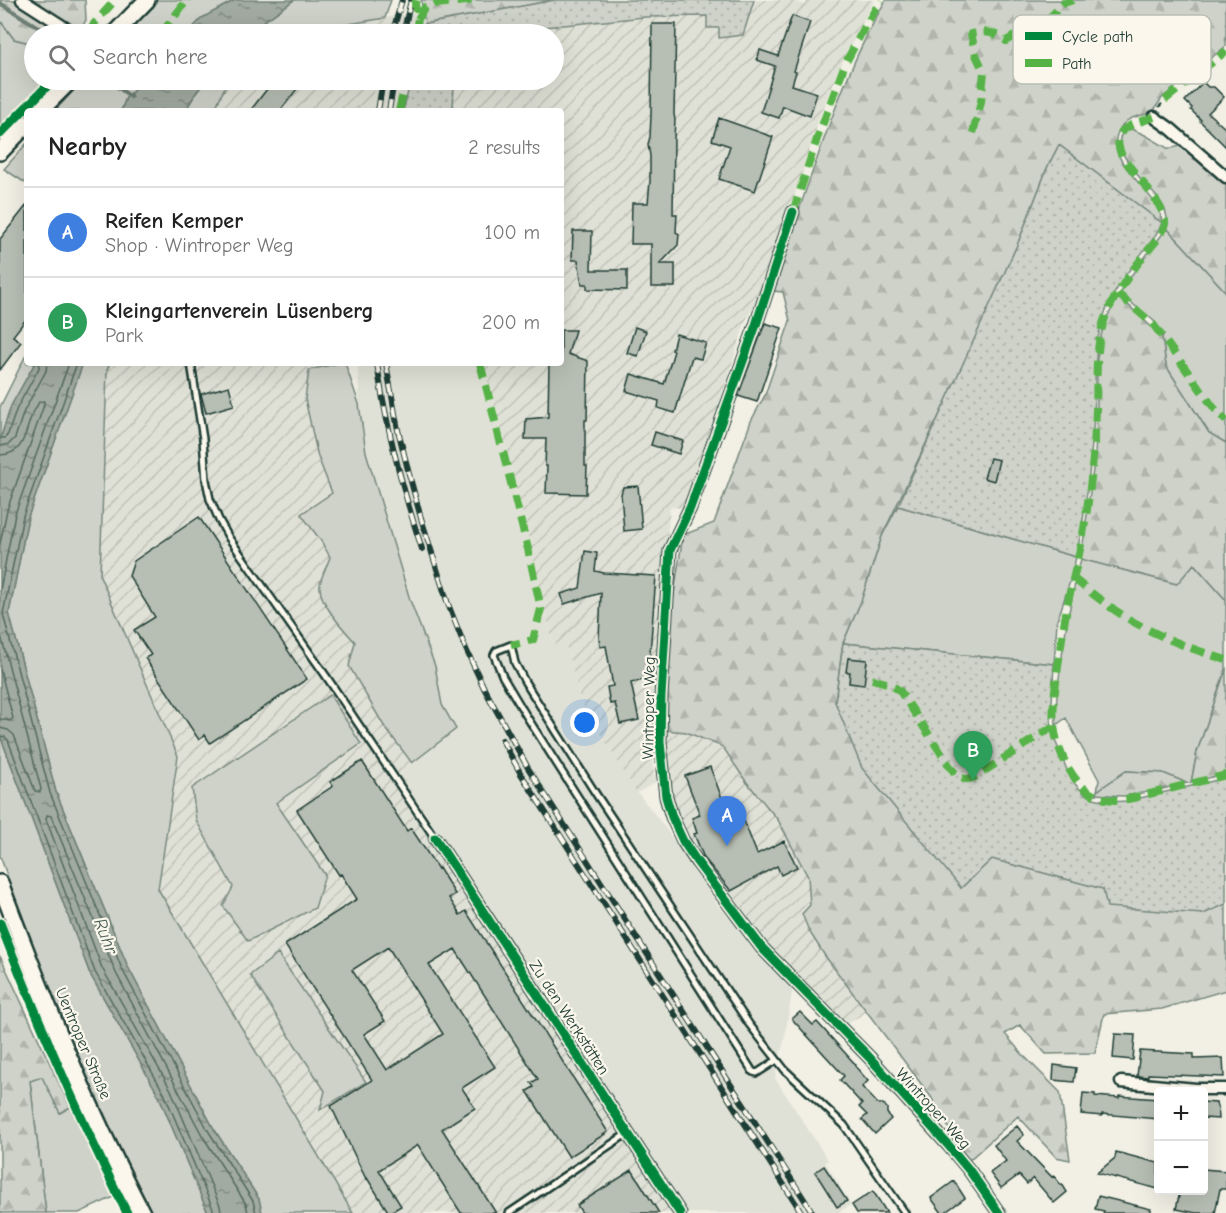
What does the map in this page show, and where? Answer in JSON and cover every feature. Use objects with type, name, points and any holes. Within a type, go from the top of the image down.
[{"type":"main road","points":[[124,24],[147,0]]},
{"type":"main road","points":[[43,108],[61,90]]},
{"type":"main road","points":[[0,152],[24,127]]},
{"type":"main road","name":"Uentroper Straße","points":[[0,883],[75,1073],[115,1161],[142,1213]]},
{"type":"street","points":[[22,0],[59,24]]},
{"type":"street","points":[[1154,117],[1226,177]]},
{"type":"street","name":"Wintroper Weg","points":[[793,212],[756,325],[690,508],[670,550],[660,731],[666,797],[672,817],[687,848],[762,948],[869,1057],[949,1146],[999,1213]]},
{"type":"street","name":"Zu den Werkstätten","points":[[435,838],[680,1213]]},
{"type":"street","points":[[1121,1082],[1196,1089],[1226,1089]]},
{"type":"lane","points":[[191,366],[206,480],[210,499],[219,520],[435,838]]},
{"type":"lane","points":[[777,1060],[757,1073],[753,1072],[521,707],[503,677],[494,655],[496,651],[511,645],[515,663],[525,682],[596,794],[749,1024],[785,1070],[844,1125],[905,1213]]},
{"type":"lane","points":[[509,1213],[628,1133]]},
{"type":"shaded area","points":[[754,0],[789,0],[806,5],[807,0],[874,0],[839,69],[819,119],[759,297],[746,320],[690,503],[684,508],[670,507],[652,705],[652,763],[656,782],[637,793],[581,702],[565,642],[553,645],[524,519],[484,366],[564,366],[564,108],[453,108],[454,90],[564,90],[564,25],[645,17],[708,16],[708,28],[719,28],[719,38],[743,35]]},
{"type":"shaded area","points":[[418,12],[425,24],[384,24],[385,18]]},
{"type":"shaded area","points":[[385,18],[384,24],[349,24]]},
{"type":"shaded area","points":[[223,90],[374,90],[371,108],[215,108]]},
{"type":"shaded area","points":[[374,90],[408,90],[404,108],[371,108]]},
{"type":"shaded area","points":[[109,366],[328,366],[309,371],[305,399],[318,457],[332,493],[301,515],[330,557],[320,586],[323,598],[338,623],[355,642],[349,666],[384,726],[412,763],[401,774],[442,841],[684,1213],[353,1213],[158,889],[178,756],[100,576]]},
{"type":"shaded area","points":[[358,366],[484,366],[524,519],[553,645],[565,641],[581,702],[637,792],[664,826],[720,908],[793,986],[775,1078],[828,1160],[825,1162],[851,1205],[840,1213],[684,1213],[442,841],[401,774],[456,729],[442,705],[435,666],[410,600],[366,452],[359,404]]},
{"type":"shaded area","points":[[665,730],[686,732],[723,747],[745,780],[778,820],[808,877],[809,931],[825,956],[868,1011],[847,1024],[770,945],[694,853],[679,820],[670,790]]},
{"type":"green space","points":[[0,0],[85,0],[86,20],[84,24],[24,24],[24,42],[14,39],[0,20]]},
{"type":"green space","points":[[149,0],[235,0],[202,18],[196,24],[129,24]]},
{"type":"green space","points":[[294,0],[391,0],[385,18],[349,24],[260,24]]},
{"type":"green space","points":[[421,0],[555,0],[425,24]]},
{"type":"green space","points":[[555,0],[754,0],[743,35],[719,38],[719,28],[707,28],[707,16],[645,17],[564,25],[425,24]]},
{"type":"green space","points":[[886,0],[1226,0],[1226,46],[1211,58],[1211,15],[1013,15],[1013,84],[1179,84],[1162,98],[1152,113],[1136,116],[1124,123],[1118,132],[1116,144],[1125,167],[1153,200],[1162,223],[1059,145],[964,363],[882,536],[861,601],[843,643],[835,702],[961,888],[992,859],[1203,914],[1226,904],[1226,990],[1162,1009],[1104,1014],[1095,1053],[1046,1054],[1020,1025],[1005,1034],[1060,1092],[1070,1160],[1056,1157],[1018,1116],[968,1161],[931,1097],[825,956],[809,931],[802,914],[810,905],[808,877],[778,820],[745,780],[723,747],[686,732],[665,730],[670,620],[683,535],[714,523],[751,421],[765,395],[790,321],[783,292],[773,291],[825,136],[866,37]]},
{"type":"green space","points":[[0,21],[14,39],[24,42],[24,90],[39,90],[0,130]]},
{"type":"green space","points":[[74,90],[134,90],[126,98],[122,108],[58,108]]},
{"type":"green space","points":[[198,90],[223,90],[215,108],[187,108]]},
{"type":"green space","points":[[408,90],[454,90],[453,108],[404,108]]},
{"type":"green space","points":[[1129,128],[1169,149],[1183,145],[1226,183],[1226,292],[1167,228],[1166,214],[1162,204],[1123,154],[1120,143],[1121,135]]},
{"type":"green space","points":[[1059,145],[1162,223],[1154,238],[1117,289],[1102,321],[1096,356],[1090,470],[1076,557],[898,506],[1018,243],[1048,166]]},
{"type":"green space","points":[[24,146],[24,182],[4,169]]},
{"type":"green space","points":[[1167,228],[1226,292],[1226,443],[1209,433],[1166,366],[1162,337],[1164,334],[1153,320],[1120,294]]},
{"type":"green space","points":[[1119,296],[1162,337],[1166,366],[1209,433],[1226,443],[1226,600],[1194,564],[1177,584],[1081,559],[1095,455],[1097,359],[1105,321]]},
{"type":"green space","points":[[24,359],[24,366],[33,366],[11,406],[0,440],[0,407]]},
{"type":"green space","points":[[82,366],[109,366],[100,576],[178,756],[158,889],[353,1213],[262,1213],[259,1199],[214,1129],[128,967],[56,792],[9,613],[28,517]]},
{"type":"green space","points":[[327,366],[346,366],[359,404],[366,452],[410,600],[435,666],[442,705],[456,729],[412,763],[384,726],[349,666],[355,642],[327,607],[320,592],[320,585],[330,557],[301,514],[332,493],[318,457],[305,399],[309,370]]},
{"type":"green space","points":[[898,506],[1076,557],[1057,622],[1054,664],[843,643],[861,601],[882,536]]},
{"type":"green space","points":[[1081,559],[1176,584],[1194,564],[1226,600],[1226,669],[1197,752],[1191,783],[1163,773],[1126,771],[1097,791],[1099,780],[1066,718],[1056,725],[1057,694],[1065,637]]},
{"type":"green space","points":[[843,643],[1054,664],[1051,720],[1053,735],[1069,775],[1085,794],[1094,798],[1110,802],[1127,801],[1226,778],[1226,904],[1203,914],[1107,907],[1103,889],[992,859],[961,888],[862,768],[835,702]]},
{"type":"green space","points":[[1226,669],[1226,773],[1191,783],[1197,752]]},
{"type":"green space","points":[[330,695],[361,744],[276,803],[325,875],[315,908],[248,941],[223,906],[233,887],[196,820],[192,788]]},
{"type":"green space","points":[[0,735],[90,974],[159,1096],[208,1213],[152,1213],[105,1120],[61,1020],[0,856]]},
{"type":"green space","points":[[1126,771],[1163,773],[1187,783],[1123,796],[1096,794]]},
{"type":"green space","points":[[278,954],[366,1082],[320,1110],[325,1091],[250,975]]},
{"type":"green space","points":[[0,956],[70,1107],[60,1113],[42,1077],[30,1081],[46,1213],[0,1213]]},
{"type":"green space","points":[[42,1076],[60,1113],[70,1107],[114,1197],[79,1213],[46,1213],[30,1081]]},
{"type":"water","points":[[235,0],[294,0],[260,24],[196,24],[202,18]]},
{"type":"water","points":[[134,90],[198,90],[187,108],[122,108],[126,98]]},
{"type":"water","name":"Ruhr","points":[[33,366],[82,366],[28,517],[9,613],[56,792],[128,967],[214,1129],[259,1199],[262,1213],[208,1213],[159,1096],[90,974],[0,735],[0,440],[11,406]]},
{"type":"building","points":[[792,16],[810,22],[794,71],[796,72],[792,85],[817,93],[810,116],[783,106],[779,118],[761,112],[775,66],[757,60],[760,50],[778,56]]},
{"type":"building","points":[[652,24],[676,24],[673,214],[677,214],[676,232],[679,234],[678,245],[660,264],[675,264],[675,287],[651,287],[651,244],[631,244],[632,203],[648,203]]},
{"type":"building","points":[[1201,84],[1214,87],[1224,97],[1208,113],[1226,129],[1226,147],[1200,121],[1185,101]]},
{"type":"building","points":[[266,90],[296,90],[282,108],[252,108]]},
{"type":"building","points":[[719,118],[773,137],[755,191],[719,179],[730,146],[712,140]]},
{"type":"building","points":[[24,209],[24,322],[13,336],[21,342],[0,370],[0,239]]},
{"type":"building","points":[[573,231],[592,231],[591,270],[627,270],[627,290],[587,289],[587,284],[582,284],[578,260],[572,260]]},
{"type":"building","points":[[765,323],[782,328],[757,402],[738,396]]},
{"type":"building","points":[[635,327],[646,331],[638,356],[627,353]]},
{"type":"building","points":[[564,330],[575,330],[568,354],[588,361],[587,420],[585,420],[586,494],[546,493],[546,439],[525,439],[526,419],[548,417],[549,366],[564,366]]},
{"type":"building","points":[[676,334],[706,343],[701,359],[692,357],[675,413],[658,408],[659,401],[626,391],[631,374],[664,384],[674,351],[672,350]]},
{"type":"building","points":[[229,386],[234,405],[206,413],[201,394]]},
{"type":"building","points":[[655,432],[683,441],[679,454],[651,445]]},
{"type":"building","points":[[990,458],[999,460],[994,481],[984,478]]},
{"type":"building","points":[[638,486],[642,529],[624,531],[621,494],[623,487]]},
{"type":"building","points":[[199,517],[307,679],[210,743],[205,735],[199,740],[145,658],[151,655],[134,630],[155,617],[129,576],[134,561]]},
{"type":"building","points":[[585,551],[597,553],[595,571],[656,576],[648,679],[631,683],[639,720],[620,724],[615,703],[610,704],[607,687],[613,686],[606,646],[600,647],[599,638],[601,593],[564,604],[561,594],[580,588]]},
{"type":"building","points":[[848,658],[867,660],[864,685],[849,683],[850,672],[846,672]]},
{"type":"building","points":[[362,761],[407,831],[411,828],[439,868],[455,894],[449,898],[460,915],[466,911],[608,1132],[569,1157],[527,1091],[534,1087],[531,1083],[538,1079],[455,949],[429,965],[495,1067],[462,1088],[475,1108],[442,1129],[496,1213],[461,1213],[418,1145],[379,1170],[401,1206],[389,1213],[366,1179],[331,1106],[372,1080],[285,945],[357,899],[297,810],[333,786],[330,782]],"holes":[[[388,947],[443,1034],[387,1070],[364,1034],[385,1021],[352,970]]]},
{"type":"building","points":[[710,767],[727,811],[738,806],[757,854],[784,841],[797,867],[781,875],[777,866],[731,891],[704,858],[694,834],[697,833],[692,818],[700,815],[685,776]]},
{"type":"building","points":[[800,1012],[813,1025],[817,1022],[856,1065],[868,1081],[862,1087],[878,1104],[883,1104],[887,1108],[891,1119],[875,1134],[862,1119],[867,1115],[859,1107],[862,1104],[840,1080],[844,1076],[792,1019]]},
{"type":"building","points":[[1115,1034],[1135,1035],[1133,1060],[1113,1058]]},
{"type":"building","points":[[1140,1051],[1194,1054],[1194,1059],[1223,1058],[1224,1077],[1148,1074],[1148,1077],[1137,1076]]},
{"type":"building","points":[[1054,1065],[1076,1068],[1074,1082],[1053,1080]]},
{"type":"building","points":[[1083,1093],[1119,1098],[1119,1096],[1154,1099],[1154,1119],[1081,1114]]},
{"type":"building","points":[[1208,1102],[1216,1103],[1219,1119],[1208,1118]]},
{"type":"building","points":[[1017,1126],[1024,1135],[1017,1141],[1052,1177],[1054,1176],[1062,1184],[1067,1192],[1054,1203],[1033,1178],[1027,1184],[1019,1175],[1001,1188],[990,1173],[1006,1161],[994,1145]]},
{"type":"building","points":[[1116,1152],[1154,1162],[1154,1188],[1097,1173],[1115,1158]]},
{"type":"building","points":[[824,1166],[847,1201],[837,1207],[815,1172]]},
{"type":"building","points":[[1208,1169],[1226,1171],[1226,1189],[1220,1189],[1215,1213],[1196,1213],[1176,1209],[1179,1195],[1208,1195]]},
{"type":"building","points":[[632,1170],[659,1213],[582,1213],[577,1205]]},
{"type":"building","points":[[954,1181],[965,1198],[942,1213],[931,1198]]},
{"type":"building","points":[[873,1191],[887,1213],[857,1213],[852,1205]]},
{"type":"building","points":[[1098,1196],[1151,1209],[1151,1213],[1103,1213],[1104,1211],[1095,1209]]},
{"type":"waterway","points":[[0,3],[33,24]]},
{"type":"waterway","points":[[122,90],[131,97]]},
{"type":"railway","points":[[395,24],[402,0]]},
{"type":"railway","points":[[405,24],[411,0]]},
{"type":"railway","points":[[378,108],[381,90]]},
{"type":"railway","points":[[389,108],[392,90]]},
{"type":"railway","points":[[378,366],[395,457],[422,549]]},
{"type":"railway","points":[[387,366],[398,430],[421,518],[448,604],[484,688],[528,768],[813,1213]]},
{"type":"railway","points":[[502,740],[521,774],[802,1213]]},
{"type":"marked path","points":[[94,24],[115,0]]},
{"type":"marked path","points":[[169,24],[187,0]]},
{"type":"marked path","points":[[416,0],[417,24]]},
{"type":"marked path","points":[[418,19],[425,7],[477,0]]},
{"type":"marked path","points":[[793,212],[845,64],[881,0]]},
{"type":"marked path","points":[[1052,15],[1064,3],[1073,0]]},
{"type":"marked path","points":[[973,133],[981,102],[984,72],[976,55],[971,34],[990,33],[1006,41],[1013,37]]},
{"type":"marked path","points":[[1211,63],[1226,51]]},
{"type":"marked path","points":[[1165,100],[1185,84]]},
{"type":"marked path","points":[[400,108],[404,90]]},
{"type":"marked path","points":[[1154,117],[1131,125],[1121,133],[1118,139],[1122,156],[1161,208],[1165,224],[1160,236],[1115,297],[1100,335],[1090,487],[1063,630],[1054,725],[1068,768],[1083,787],[1101,798],[1109,800],[1133,798],[1226,775]]},
{"type":"marked path","points":[[1118,294],[1153,324],[1226,421]]},
{"type":"marked path","points":[[481,366],[528,549],[541,609],[533,640],[511,645]]},
{"type":"marked path","points":[[1073,578],[1137,624],[1156,634],[1226,660]]},
{"type":"marked path","points":[[872,679],[890,684],[900,691],[951,768],[964,779],[975,777],[1054,726]]},
{"type":"cycle path","points":[[26,108],[43,90]]},
{"type":"cycle path","points":[[0,134],[24,110]]},
{"type":"cycle path","points":[[793,212],[756,325],[690,508],[670,550],[660,742],[666,797],[683,841],[762,948],[869,1057],[949,1146],[999,1213]]},
{"type":"cycle path","points":[[435,838],[680,1213]]},
{"type":"cycle path","points":[[0,923],[60,1069],[127,1213]]},
{"type":"place","name":"Kleingartenverein Lüsenberg","points":[[973,781]]},
{"type":"place","name":"Reifen Kemper","points":[[727,846]]}]
